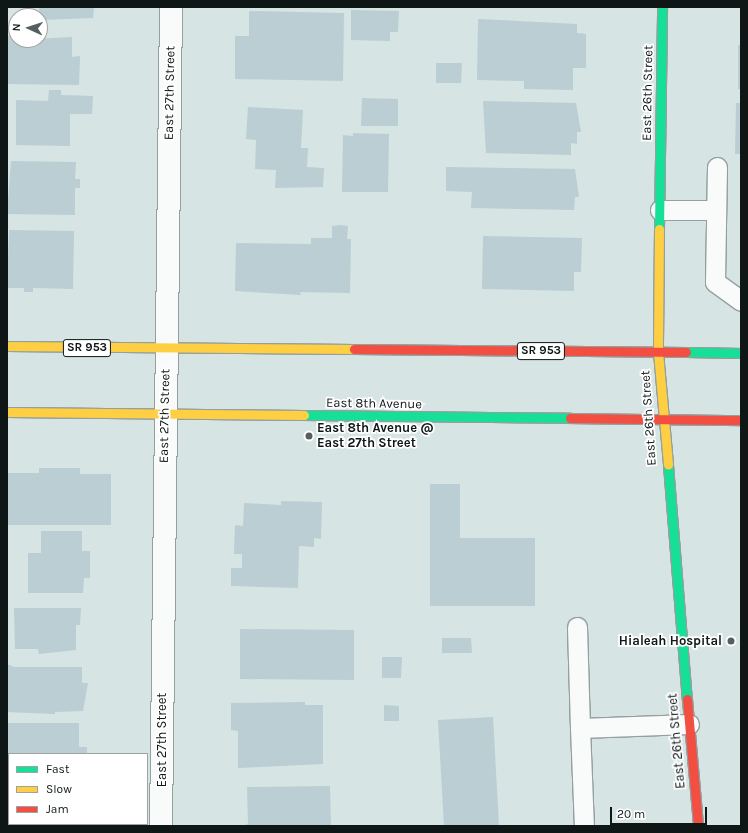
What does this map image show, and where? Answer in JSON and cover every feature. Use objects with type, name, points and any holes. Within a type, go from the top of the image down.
[{"type":"main road","name":"East 26th Street","points":[[662,7],[658,352],[662,420],[698,826]]},
{"type":"main road","name":"SR 953","points":[[7,346],[166,349],[741,353]]},
{"type":"main road","name":"East 8th Avenue","points":[[7,412],[741,420]]},
{"type":"street","name":"East 27th Street","points":[[161,826],[164,414],[171,7]]},
{"type":"lane","points":[[717,167],[715,282],[741,301]]},
{"type":"lane","points":[[660,210],[716,210]]},
{"type":"lane","points":[[577,627],[584,826]]},
{"type":"lane","points":[[580,728],[688,724]]},
{"type":"building","points":[[94,7],[93,18],[48,20],[48,8],[39,8]]},
{"type":"building","points":[[351,10],[399,11],[398,32],[390,32],[390,41],[351,40]]},
{"type":"building","points":[[249,11],[344,13],[343,81],[235,79],[235,36],[249,36]]},
{"type":"building","points":[[478,19],[577,24],[577,33],[586,34],[586,68],[573,68],[573,90],[524,89],[524,81],[477,80]]},
{"type":"building","points":[[7,36],[8,48],[48,48],[48,38],[72,37],[72,57],[80,56],[79,85],[7,84]]},
{"type":"building","points":[[738,45],[741,45],[741,89],[738,89]]},
{"type":"building","points":[[436,63],[462,63],[461,83],[436,83]]},
{"type":"building","points":[[49,90],[61,90],[61,95],[93,96],[92,114],[70,114],[70,146],[16,145],[16,100],[48,101]]},
{"type":"building","points":[[362,98],[398,99],[398,126],[361,126]]},
{"type":"building","points":[[483,101],[576,103],[581,132],[577,132],[577,144],[571,143],[571,155],[486,153]]},
{"type":"building","points":[[736,103],[741,103],[741,154],[735,154]]},
{"type":"building","points":[[248,107],[303,110],[301,148],[308,148],[307,167],[324,168],[323,187],[275,188],[276,170],[255,169],[256,140],[246,139]]},
{"type":"building","points":[[353,133],[389,134],[388,192],[342,192],[343,135],[353,136]]},
{"type":"building","points":[[11,161],[76,162],[75,179],[80,179],[80,188],[75,188],[75,215],[7,214]]},
{"type":"building","points":[[446,167],[575,169],[579,197],[575,197],[574,210],[471,208],[472,192],[446,191]]},
{"type":"building","points":[[332,226],[348,226],[347,239],[351,239],[350,293],[300,292],[301,295],[235,291],[236,243],[311,244],[311,238],[332,238]]},
{"type":"building","points":[[9,230],[74,231],[73,289],[33,288],[33,292],[24,292],[24,288],[7,288]]},
{"type":"building","points":[[483,236],[582,238],[581,272],[574,272],[574,291],[482,289]]},
{"type":"building","points":[[39,468],[80,468],[80,474],[111,474],[111,525],[7,525],[7,473],[39,473]]},
{"type":"building","points":[[430,484],[460,484],[460,538],[535,538],[535,606],[430,606]]},
{"type":"building","points":[[281,501],[322,502],[321,539],[314,538],[314,547],[299,546],[298,588],[231,586],[231,568],[242,568],[242,554],[234,554],[235,525],[243,526],[244,503],[281,505]]},
{"type":"building","points":[[41,531],[82,531],[82,551],[90,551],[90,578],[84,578],[83,593],[28,593],[28,553],[41,553]]},
{"type":"building","points":[[14,608],[81,608],[80,625],[76,625],[76,650],[39,654],[38,649],[15,649]]},
{"type":"building","points":[[240,629],[354,630],[354,680],[240,679]]},
{"type":"building","points":[[442,638],[471,638],[472,653],[442,653]]},
{"type":"building","points":[[382,657],[402,657],[401,678],[382,678]]},
{"type":"building","points":[[7,664],[14,667],[82,667],[82,683],[88,683],[83,711],[55,712],[55,714],[7,712]]},
{"type":"building","points":[[305,702],[305,705],[323,705],[323,764],[238,768],[238,731],[231,730],[231,703]]},
{"type":"building","points":[[384,705],[399,706],[399,721],[384,721]]},
{"type":"building","points":[[493,717],[499,826],[444,826],[438,720]]},
{"type":"building","points":[[7,723],[79,723],[79,747],[87,747],[87,753],[8,753],[7,772]]},
{"type":"building","points":[[330,786],[331,826],[242,826],[248,824],[247,787]]},
{"type":"building","points":[[7,788],[8,825],[86,826],[7,826]]},
{"type":"traffic: fast","points":[[659,229],[662,7]]},
{"type":"traffic: fast","points":[[686,352],[741,353]]},
{"type":"traffic: fast","points":[[304,415],[570,418]]},
{"type":"traffic: fast","points":[[668,465],[687,699]]},
{"type":"traffic: slow","points":[[659,229],[658,352],[668,465]]},
{"type":"traffic: slow","points":[[7,346],[354,349]]},
{"type":"traffic: slow","points":[[7,412],[304,415]]},
{"type":"traffic: jam","points":[[354,349],[686,352]]},
{"type":"traffic: jam","points":[[570,418],[741,420]]},
{"type":"traffic: jam","points":[[687,699],[698,826]]},
{"type":"place","name":"East 8th Avenue @ East 27th Street","points":[[309,436]]},
{"type":"place","name":"Hialeah Hospital","points":[[731,641]]}]
